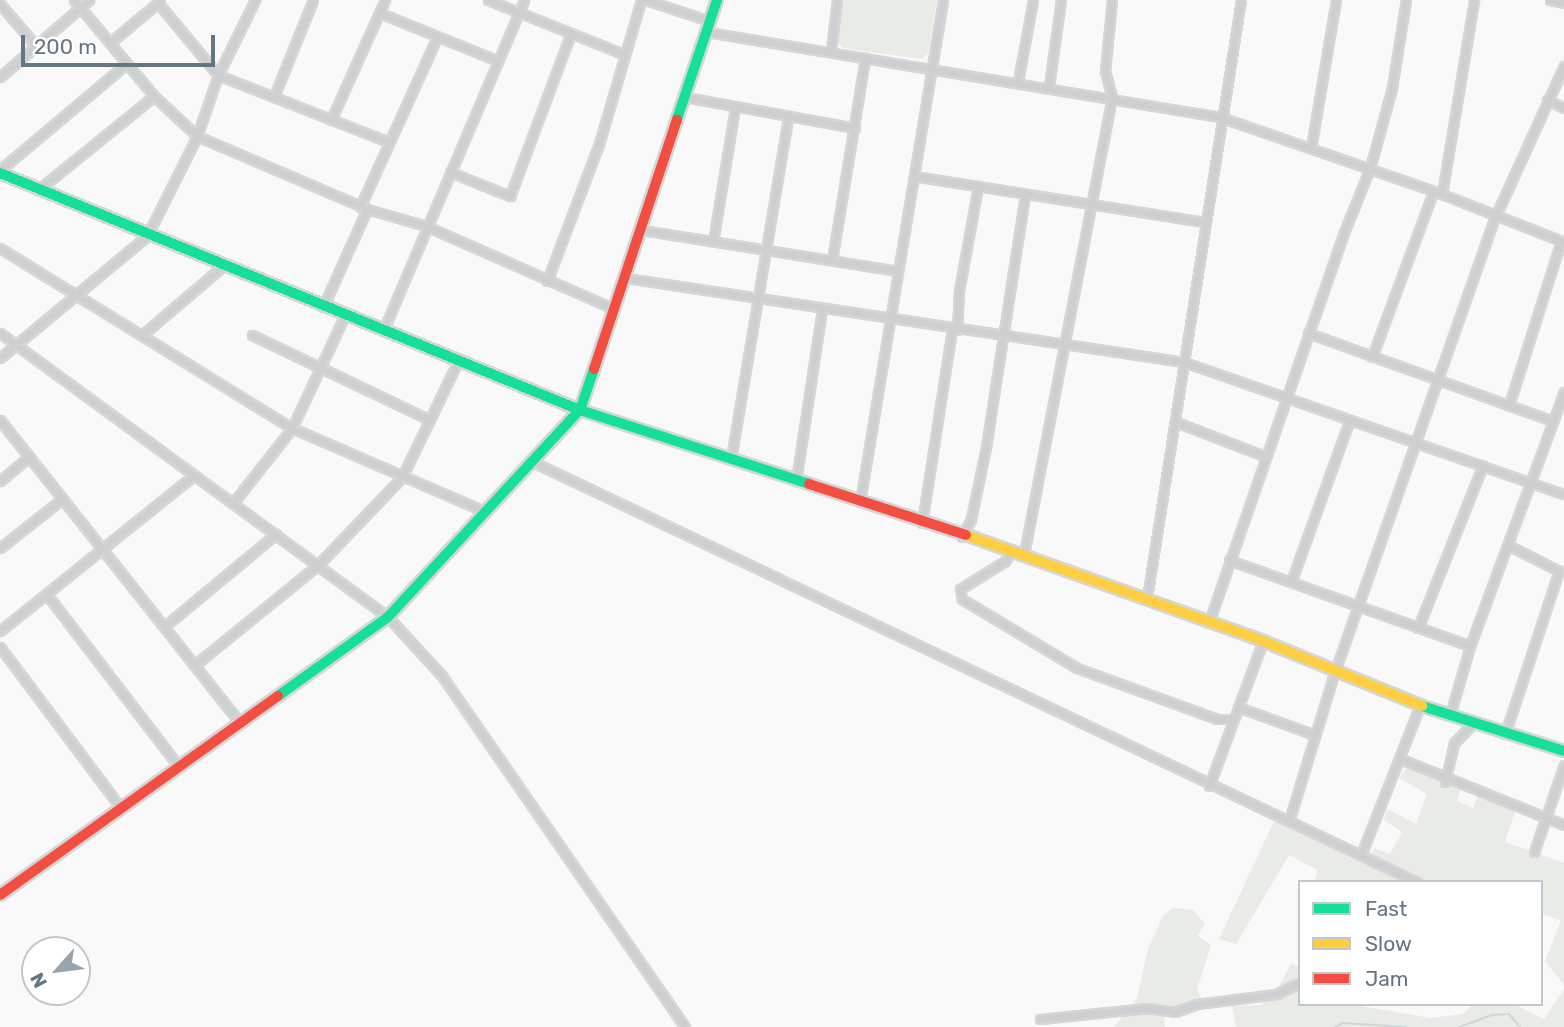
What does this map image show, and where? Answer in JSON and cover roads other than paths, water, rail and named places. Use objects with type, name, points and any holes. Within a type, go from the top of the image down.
[{"type":"street","points":[[74,0],[112,40],[125,64],[154,96],[197,136],[363,208],[426,226],[614,309]]},
{"type":"street","points":[[0,77],[38,48],[89,0]]},
{"type":"street","points":[[0,358],[147,236],[197,136],[218,75],[255,0]]},
{"type":"street","points":[[275,94],[313,0]]},
{"type":"street","points":[[331,120],[385,0]]},
{"type":"street","points":[[488,0],[623,54]]},
{"type":"street","points":[[383,331],[524,0]]},
{"type":"street","points":[[547,281],[599,144],[623,54],[643,0],[710,21]]},
{"type":"street","points":[[0,895],[388,617],[580,410],[717,0]]},
{"type":"street","points":[[831,51],[837,0]]},
{"type":"street","points":[[860,502],[943,0]]},
{"type":"street","points":[[1018,81],[1033,0]]},
{"type":"street","points":[[1049,86],[1061,0]]},
{"type":"street","points":[[1024,554],[1112,97],[1104,71],[1112,0]]},
{"type":"street","points":[[1147,598],[1176,422],[1220,117],[1241,0]]},
{"type":"street","points":[[1311,148],[1336,0]]},
{"type":"street","points":[[1209,622],[1264,456],[1370,169],[1392,88],[1406,0]]},
{"type":"street","points":[[1442,194],[1474,0]]},
{"type":"street","points":[[1550,0],[1564,3]]},
{"type":"street","points":[[112,40],[159,2],[218,75],[275,94],[331,120],[386,141]]},
{"type":"street","points":[[0,4],[38,48]]},
{"type":"street","points":[[380,13],[498,61]]},
{"type":"street","points":[[707,32],[932,70],[1049,86],[1220,117],[1442,194],[1562,242],[1509,405]]},
{"type":"street","points":[[450,172],[510,196],[571,33]]},
{"type":"street","points":[[323,308],[363,208],[386,141],[437,37]]},
{"type":"street","points":[[832,260],[865,58]]},
{"type":"street","points":[[125,64],[0,172],[222,267],[580,410],[962,537],[1024,554],[1263,641],[1420,705],[1564,751]]},
{"type":"street","points":[[1289,821],[1335,671],[1441,378],[1496,215],[1564,66]]},
{"type":"street","points":[[38,190],[154,96]]},
{"type":"street","points":[[685,97],[788,118],[855,128]]},
{"type":"street","points":[[1547,100],[1564,108]]},
{"type":"street","points":[[713,242],[735,108]]},
{"type":"street","points":[[731,459],[788,118]]},
{"type":"street","points":[[914,176],[1205,222]]},
{"type":"street","points":[[922,523],[978,186]]},
{"type":"street","points":[[1372,356],[1433,192]]},
{"type":"street","points":[[962,537],[971,519],[1026,194]]},
{"type":"street","points":[[642,230],[898,271]]},
{"type":"street","points":[[0,248],[292,428],[484,511]]},
{"type":"street","points":[[142,335],[222,267]]},
{"type":"street","points":[[626,278],[891,321],[1184,362],[1285,400],[1564,494]]},
{"type":"street","points":[[796,481],[822,309]]},
{"type":"street","points":[[233,503],[292,428],[344,317]]},
{"type":"street","points":[[0,333],[388,617],[442,676],[685,1027]]},
{"type":"street","points":[[1308,333],[1441,378],[1553,421]]},
{"type":"street","points":[[252,335],[320,371],[429,420]]},
{"type":"street","points":[[195,664],[318,565],[402,477],[457,363]]},
{"type":"street","points":[[1450,715],[1470,646],[1510,546],[1564,392]]},
{"type":"street","points":[[0,422],[239,722]]},
{"type":"street","points":[[1176,422],[1264,456]]},
{"type":"street","points":[[1291,582],[1349,422]]},
{"type":"street","points":[[0,481],[29,457]]},
{"type":"street","points":[[533,462],[1209,786],[1413,880]]},
{"type":"street","points":[[1418,628],[1483,465]]},
{"type":"street","points":[[0,631],[48,596],[194,475]]},
{"type":"street","points":[[0,548],[62,499]]},
{"type":"street","points":[[165,626],[276,534]]},
{"type":"street","points":[[1505,734],[1559,571],[1510,546]]},
{"type":"street","points":[[1011,552],[1006,561],[960,589],[962,599],[1077,668],[1217,719],[1234,719]]},
{"type":"street","points":[[1229,560],[1357,609],[1470,646]]},
{"type":"street","points":[[48,596],[179,767]]},
{"type":"street","points":[[1209,786],[1263,641]]},
{"type":"street","points":[[0,647],[121,808]]},
{"type":"street","points":[[1362,855],[1420,705]]},
{"type":"street","points":[[1238,707],[1315,735]]},
{"type":"street","points":[[1446,779],[1454,743],[1473,723]]},
{"type":"street","points":[[1401,759],[1564,825]]},
{"type":"street","points":[[1534,852],[1564,765]]},
{"type":"street","points":[[1040,1019],[1147,1008],[1175,1012],[1197,1004],[1276,994],[1298,984]]},
{"type":"waterway","points":[[1459,1027],[1492,1015],[1509,1014],[1520,1027]]},
{"type":"waterway","points":[[1335,1027],[1343,1023],[1406,1027]]}]
